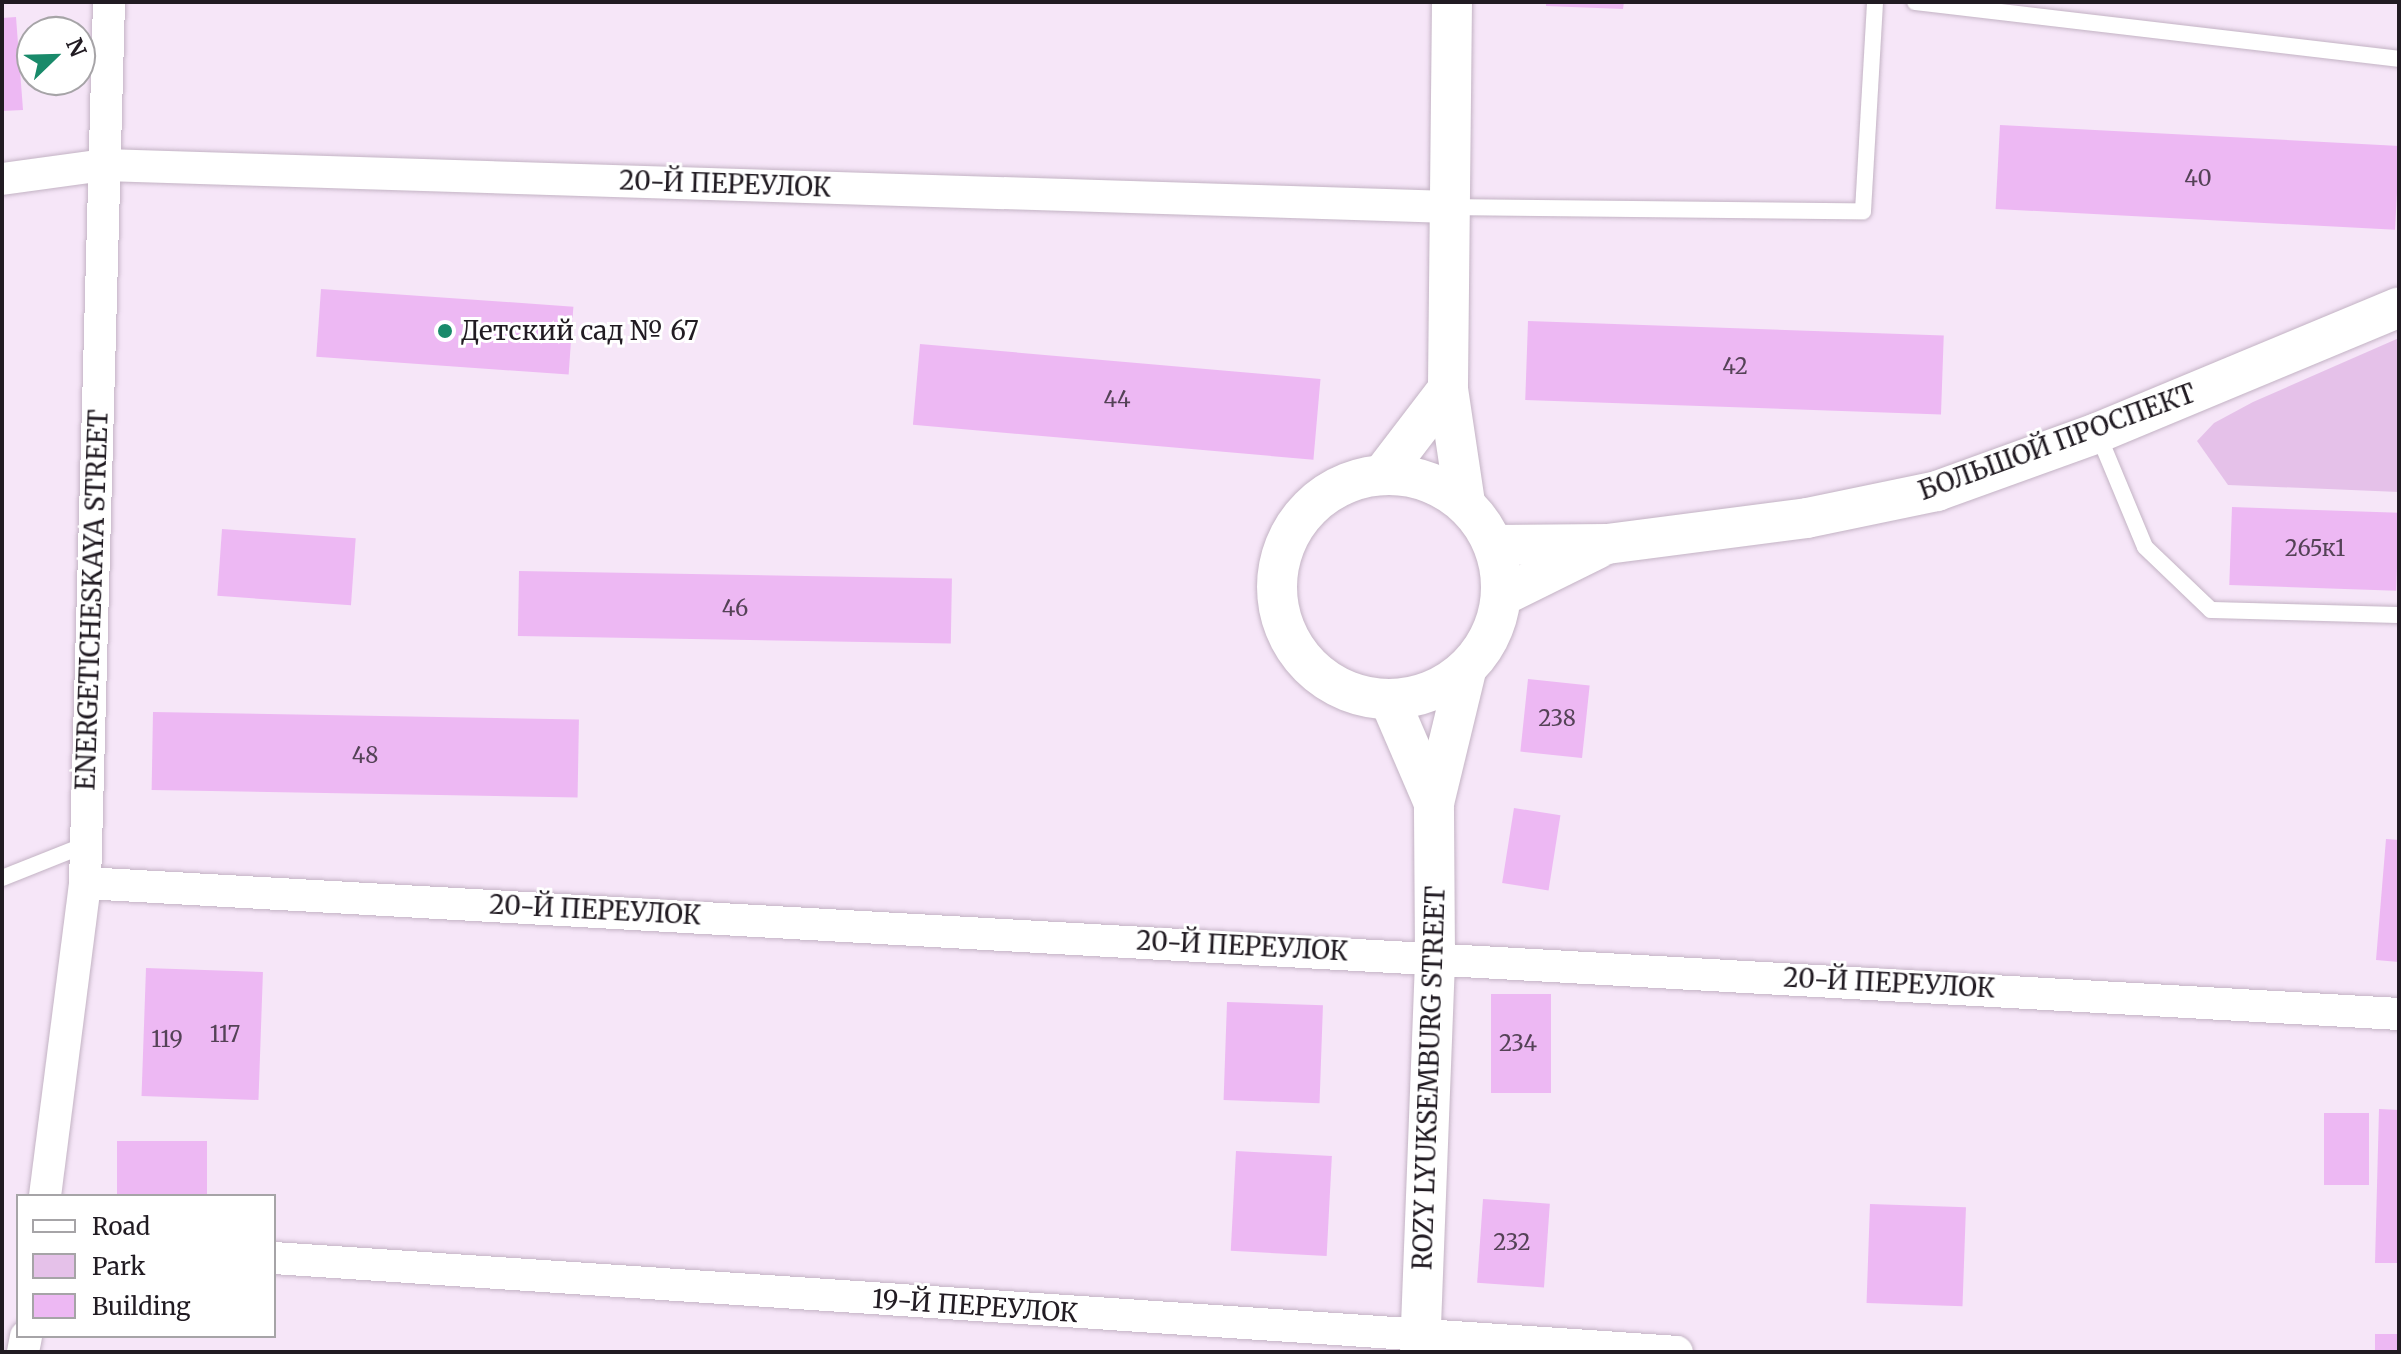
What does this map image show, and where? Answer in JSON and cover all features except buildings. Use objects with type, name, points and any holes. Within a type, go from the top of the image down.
[{"type":"street","name":"ENERGETICHESKAYA STREET","points":[[45,1194],[85,883],[109,2]]},
{"type":"street","points":[[1452,2],[1448,389],[1465,503]]},
{"type":"street","name":"20-Й ПЕРЕУЛОК","points":[[2,179],[104,165],[1450,207]]},
{"type":"street","name":"БОЛЬШОЙ ПРОСПЕКТ","points":[[1494,545],[1607,544],[1807,518],[1937,491],[2097,433],[2399,307]]},
{"type":"street","points":[[1383,474],[1448,389]]},
{"type":"street","points":[[1383,474],[1426,480],[1465,503],[1494,545],[1502,596],[1486,647],[1466,671],[1442,688],[1390,701],[1344,692],[1319,677],[1296,653],[1280,619],[1277,572],[1285,542],[1321,497],[1355,479],[1383,474]]},
{"type":"street","name":"БОЛЬШОЙ ПРОСПЕКТ","points":[[1502,596],[1607,544]]},
{"type":"street","points":[[1434,803],[1466,671]]},
{"type":"street","points":[[1390,701],[1434,803]]},
{"type":"street","name":"ROZY LYUKSEMBURG STREET","points":[[1421,1344],[1435,956],[1434,803]]},
{"type":"street","name":"20-Й ПЕРЕУЛОК","points":[[85,883],[1435,956],[2399,1014]]},
{"type":"street","name":"19-Й ПЕРЕУЛОК","points":[[276,1258],[1421,1344],[1677,1352]]},
{"type":"lane","points":[[1450,207],[1863,211],[1875,2]]},
{"type":"lane","points":[[1915,2],[2399,59]]},
{"type":"lane","points":[[2097,433],[2145,547],[2211,610],[2399,615]]},
{"type":"lane","points":[[2,878],[85,845]]},
{"type":"green space","points":[[2399,338],[2399,492],[2228,485],[2197,441],[2214,423],[2253,402]]},
{"type":"place","name":"Детский сад № 67","points":[[445,331]]}]
